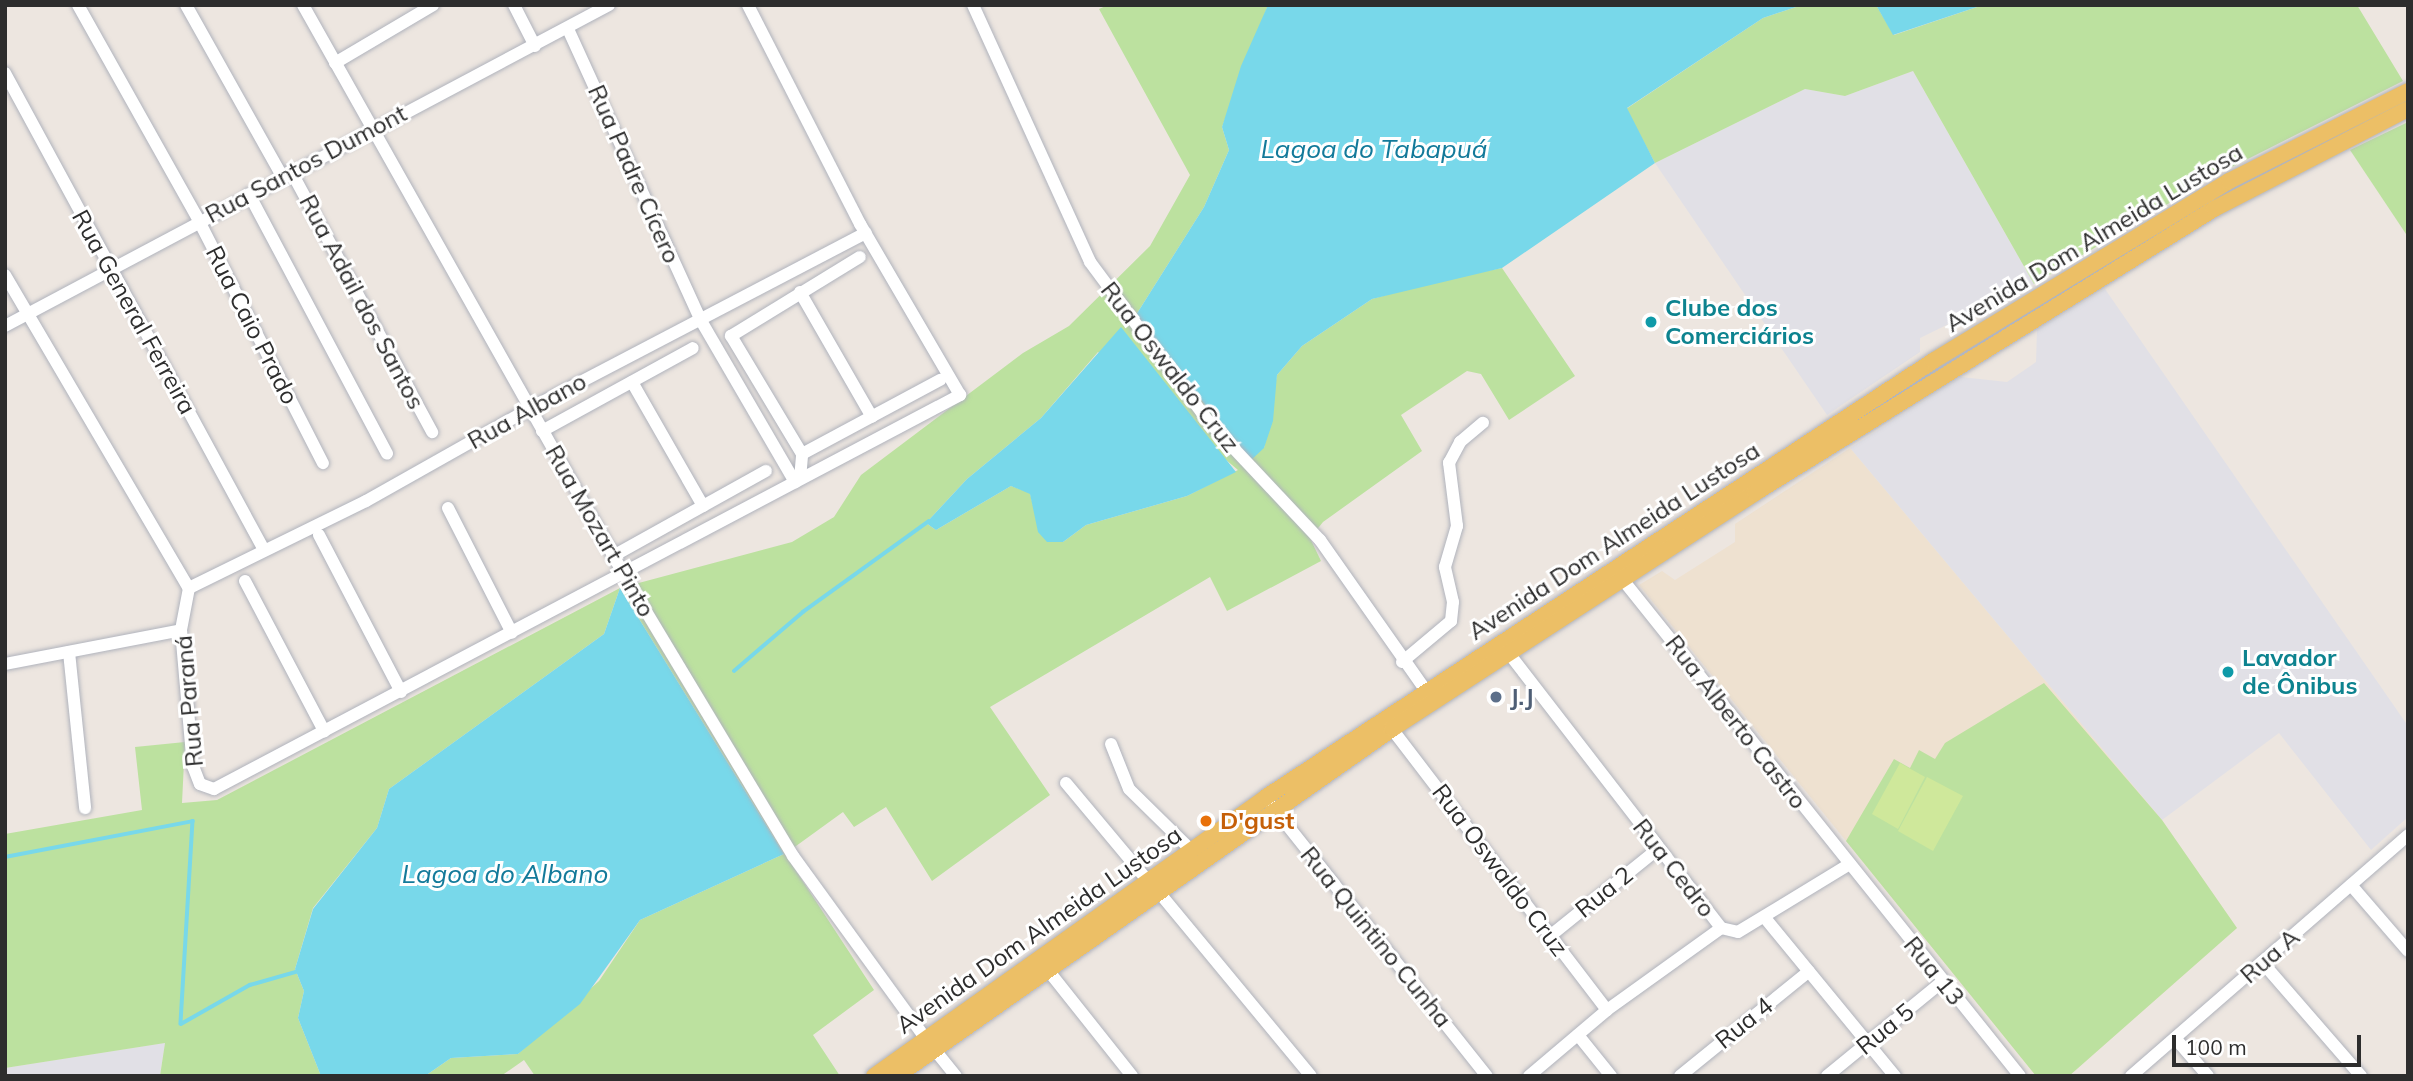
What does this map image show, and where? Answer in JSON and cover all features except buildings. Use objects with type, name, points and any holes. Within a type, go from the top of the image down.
[{"type":"main road","name":"Avenida Dom Almeida Lustosa","points":[[930,1044],[1047,969],[1152,886],[1191,850],[1392,729],[1504,647],[2229,181],[2408,90]]},
{"type":"main road","name":"Avenida Dom Almeida Lustosa","points":[[2004,326],[2214,209],[2408,109]]},
{"type":"main road","name":"Avenida Dom Almeida Lustosa","points":[[886,1074],[1426,691],[1623,580],[1938,368]]},
{"type":"street","name":"Rua Caio Prado","points":[[78,5],[199,221],[323,463]]},
{"type":"street","name":"Rua Adail dos Santos","points":[[186,5],[287,174],[432,432]]},
{"type":"street","name":"Rua Mozart Pinto","points":[[303,5],[370,130],[541,431],[793,856],[956,1076]]},
{"type":"street","points":[[335,62],[433,5]]},
{"type":"street","points":[[514,5],[535,46]]},
{"type":"street","name":"Rua Santos Dumont","points":[[5,326],[110,267],[568,29],[609,5]]},
{"type":"street","points":[[748,5],[866,233]]},
{"type":"street","name":"Rua Oswaldo Cruz","points":[[973,5],[1090,262],[1209,422],[1320,540],[1402,662],[1426,691]]},
{"type":"street","name":"Rua Padre Cícero","points":[[568,29],[700,319],[797,481]]},
{"type":"street","name":"Rua General Ferreira","points":[[5,73],[264,550]]},
{"type":"street","points":[[250,194],[387,454]]},
{"type":"street","name":"Rua Albano","points":[[189,588],[366,501],[529,409],[866,233]]},
{"type":"street","name":"Rua Paraná","points":[[189,588],[181,630],[193,766],[200,784],[214,789],[960,395],[866,233]]},
{"type":"street","points":[[797,481],[802,454],[730,336],[860,257]]},
{"type":"street","points":[[5,275],[189,588]]},
{"type":"street","points":[[800,292],[872,417]]},
{"type":"street","points":[[541,431],[692,348]]},
{"type":"street","points":[[802,454],[940,380]]},
{"type":"street","points":[[632,382],[703,506]]},
{"type":"street","points":[[1402,662],[1451,621],[1453,602],[1445,567],[1457,526],[1449,463],[1460,442],[1483,423]]},
{"type":"street","points":[[613,556],[766,471]]},
{"type":"street","points":[[448,508],[512,633]]},
{"type":"street","points":[[319,535],[401,692]]},
{"type":"street","name":"Rua Alberto Castro","points":[[1623,580],[1850,864]]},
{"type":"street","points":[[246,581],[324,731]]},
{"type":"street","points":[[5,664],[181,630]]},
{"type":"street","name":"Rua Cedro","points":[[1504,647],[1721,928],[1738,932],[1850,864]]},
{"type":"street","points":[[69,652],[85,808]]},
{"type":"street","name":"Rua Oswaldo Cruz","points":[[1392,729],[1607,1010]]},
{"type":"street","points":[[1111,744],[1129,789],[1191,850]]},
{"type":"street","points":[[1066,783],[1311,1076]]},
{"type":"street","name":"Rua Quintino Cunha","points":[[1270,803],[1487,1076]]},
{"type":"street","name":"Rua A","points":[[2131,1076],[2408,835]]},
{"type":"street","name":"Rua 2","points":[[1550,936],[1659,848]]},
{"type":"street","name":"Rua 13","points":[[1850,864],[2020,1076]]},
{"type":"street","points":[[2351,885],[2408,951]]},
{"type":"street","points":[[1765,918],[1895,1076]]},
{"type":"street","points":[[1529,1076],[1607,1010],[1721,928]]},
{"type":"street","points":[[2262,962],[2361,1076]]},
{"type":"street","points":[[1047,969],[1132,1076]]},
{"type":"street","name":"Rua 4","points":[[1680,1076],[1809,971]]},
{"type":"street","name":"Rua 5","points":[[1827,1076],[1942,982]]},
{"type":"street","points":[[1578,1035],[1611,1076]]},
{"type":"street","points":[[2175,1038],[2208,1076]]},
{"type":"shaded area","points":[[1913,71],[2034,284],[1982,317],[1971,313],[1920,338],[1920,352],[1827,415],[1655,163],[1805,89],[1845,96]]},
{"type":"shaded area","points":[[2105,289],[2408,726],[2408,817],[2371,850],[2279,733],[2162,820],[1850,448],[1961,377],[2007,382],[2036,362],[2037,330]]},
{"type":"shaded area","points":[[1850,448],[2162,820],[2237,928],[2069,1076],[2036,1076],[1639,585],[1662,571],[1675,580],[1735,542],[1735,524]]},
{"type":"shaded area","points":[[165,1043],[160,1076],[5,1076],[5,1068]]},
{"type":"green space","points":[[1108,5],[1268,5],[1222,127],[1229,150],[1204,207],[1136,315],[1192,386],[1264,448],[1277,375],[1302,346],[1372,299],[1436,281],[1502,268],[1575,376],[1509,420],[1481,374],[1467,371],[1401,415],[1422,451],[1323,522],[1310,538],[1321,561],[1227,611],[1210,577],[990,707],[1050,795],[932,881],[886,807],[854,827],[843,812],[785,854],[874,990],[813,1035],[840,1076],[535,1076],[524,1060],[501,1076],[425,1076],[451,1058],[518,1054],[599,981],[640,920],[784,854],[620,588],[792,542],[834,517],[861,475],[1023,353],[1069,326],[1150,246],[1190,175],[1099,9]],"holes":[[[1098,352],[1238,470],[1187,496],[1086,525],[1063,542],[1036,518],[1030,493],[1011,486],[936,530],[926,523],[967,479],[1041,418]]]},
{"type":"green space","points":[[1802,5],[1876,5],[1894,35],[1983,5],[2357,5],[2403,81],[2226,170],[2217,168],[2213,177],[2034,284],[1913,71],[1845,96],[1805,89],[1655,163],[1626,109],[1763,18]]},
{"type":"green space","points":[[2408,122],[2408,237],[2350,150]]},
{"type":"green space","points":[[620,588],[604,634],[389,789],[377,828],[313,908],[295,969],[304,991],[298,1018],[321,1076],[160,1076],[165,1043],[5,1068],[5,834],[142,810],[135,747],[185,742],[182,803],[217,800]]},
{"type":"green space","points":[[2044,683],[2162,820],[2237,928],[2069,1076],[2036,1076],[1846,841],[1894,759],[1910,768],[1919,750],[1935,759],[1945,743]]},
{"type":"green space","points":[[1900,763],[1925,777],[1898,829],[1872,814]]},
{"type":"green space","points":[[1927,777],[1963,796],[1933,851],[1898,831]]},
{"type":"water","name":"Lagoa do Tabapuá","points":[[1268,5],[1802,5],[1763,18],[1627,108],[1655,163],[1502,268],[1372,299],[1302,346],[1277,375],[1273,421],[1264,448],[1249,462],[1136,315],[1204,207],[1229,150],[1222,127],[1241,66]]},
{"type":"water","points":[[1876,5],[1983,5],[1893,35]]},
{"type":"water","points":[[1121,327],[1236,472],[1187,496],[1086,525],[1063,542],[1047,542],[1038,532],[1030,494],[1011,486],[936,530],[926,523],[967,479],[1041,418]]},
{"type":"water","name":"Lagoa do Albano","points":[[620,588],[784,854],[640,920],[580,1004],[518,1054],[451,1058],[425,1076],[321,1076],[298,1018],[304,991],[295,969],[313,909],[377,828],[389,789],[604,634]]},
{"type":"waterway","points":[[734,671],[803,612],[929,521]]},
{"type":"waterway","points":[[5,857],[193,821],[181,1024],[250,985],[299,971]]},
{"type":"place","name":"Clube dos Comerciários","points":[[1651,322]]},
{"type":"place","name":"Lavador de Ônibus","points":[[2228,672]]},
{"type":"place","name":"J.J","points":[[1496,697]]},
{"type":"place","name":"D'gust","points":[[1206,821]]}]
